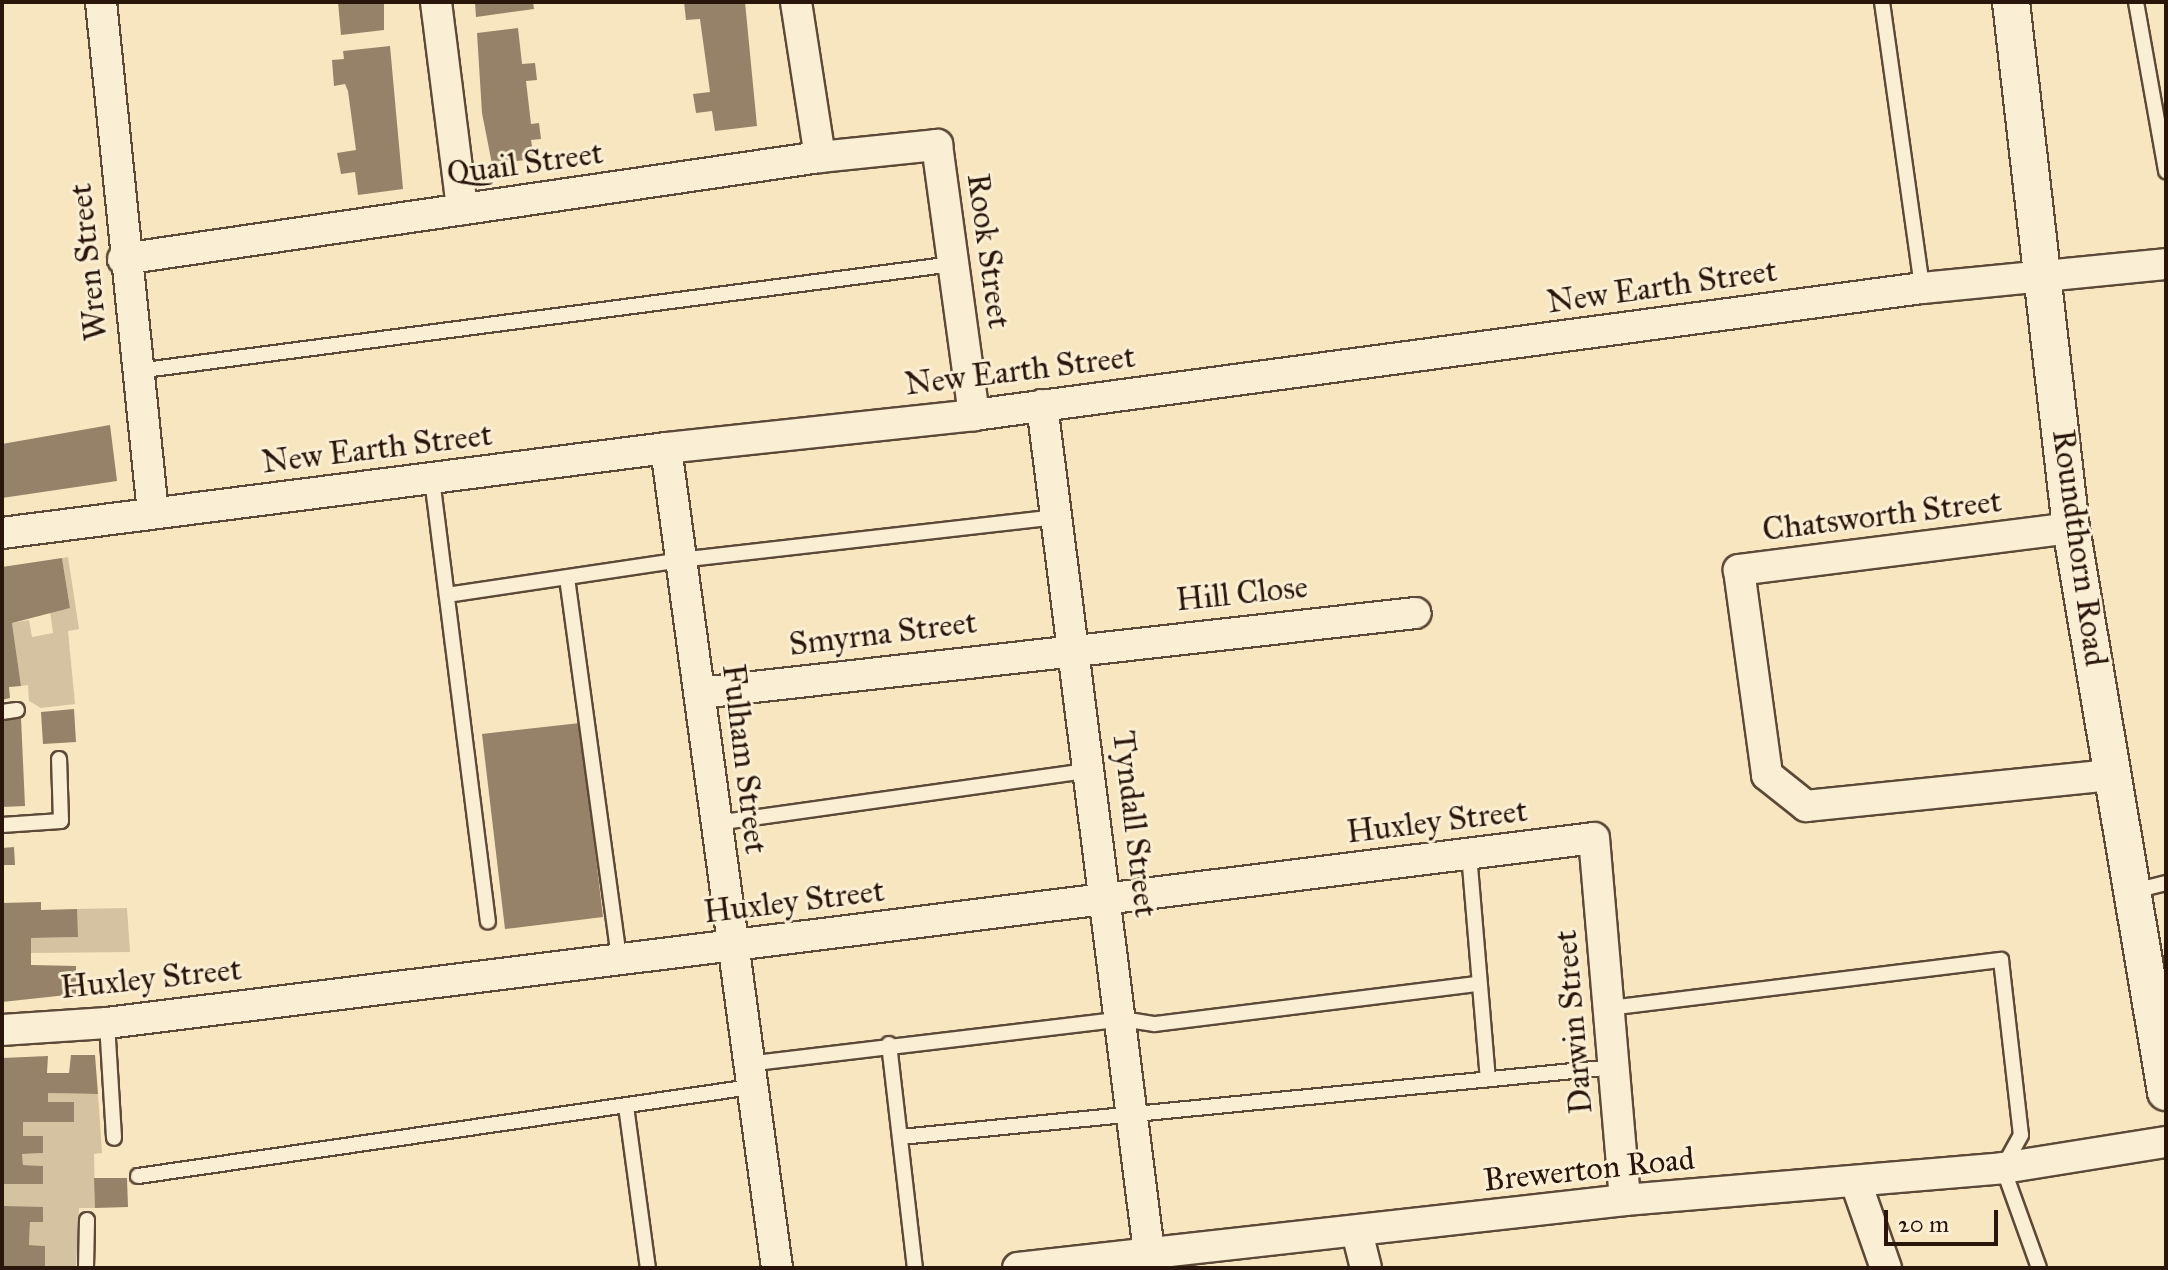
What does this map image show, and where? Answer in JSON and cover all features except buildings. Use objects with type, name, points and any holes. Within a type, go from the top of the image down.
[{"type":"street","name":"Wren Street","points":[[101,2],[123,259],[153,513]]},
{"type":"street","points":[[436,2],[462,209]]},
{"type":"street","points":[[796,2],[820,157]]},
{"type":"street","name":"Roundthorn Road","points":[[2011,2],[2046,278],[2071,528],[2113,775],[2150,887],[2166,1092]]},
{"type":"street","name":"Quail Street","points":[[123,259],[820,157],[937,145]]},
{"type":"street","name":"Rook Street","points":[[937,145],[974,415]]},
{"type":"street","name":"New Earth Street","points":[[2,533],[666,448],[974,415],[1922,288],[2166,264]]},
{"type":"street","name":"Tyndall Street","points":[[1042,405],[1092,770],[1149,1252]]},
{"type":"street","name":"Fulham Street","points":[[666,448],[748,1075],[777,1268]]},
{"type":"street","name":"Chatsworth Street","points":[[2071,528],[1739,570],[1767,775],[1806,806],[2113,775]]},
{"type":"street","name":"Hill Close","points":[[1076,647],[1416,613]]},
{"type":"street","name":"Smyrna Street","points":[[700,693],[1076,647]]},
{"type":"street","name":"Huxley Street","points":[[2,1030],[107,1023],[619,957],[1108,901],[1594,838]]},
{"type":"street","name":"Darwin Street","points":[[1594,838],[1625,1200]]},
{"type":"street","name":"Brewerton Road","points":[[1018,1268],[1069,1266],[1149,1252],[1357,1232],[1625,1200],[1856,1183],[2003,1168],[2166,1142]]},
{"type":"street","points":[[1856,1183],[1886,1268]]},
{"type":"street","points":[[1357,1232],[1366,1268]]},
{"type":"lane","points":[[1882,2],[1922,288]]},
{"type":"lane","points":[[2136,2],[2164,139],[2166,171]]},
{"type":"lane","points":[[137,371],[953,264]]},
{"type":"lane","points":[[432,479],[488,921]]},
{"type":"lane","points":[[448,601],[680,560],[1058,517]]},
{"type":"lane","points":[[567,578],[619,957]]},
{"type":"lane","points":[[2,825],[61,821],[59,759]]},
{"type":"lane","points":[[716,823],[1092,770]]},
{"type":"lane","points":[[1469,854],[1488,1079]]},
{"type":"lane","points":[[1609,1008],[2001,960],[2021,1135],[2003,1168],[2039,1268]]},
{"type":"lane","points":[[138,1176],[626,1106],[889,1044],[1122,1019],[1155,1024],[1478,984]]},
{"type":"lane","points":[[107,1023],[114,1138]]},
{"type":"lane","points":[[889,1044],[915,1268]]},
{"type":"lane","points":[[901,1137],[1614,1067]]},
{"type":"lane","points":[[626,1106],[648,1268]]},
{"type":"lane","points":[[86,1268],[87,1220]]},
{"type":"shaded area","points":[[68,557],[79,629],[68,631],[75,704],[41,708],[29,701],[28,685],[21,686],[12,623],[29,620],[32,637],[53,633],[50,611],[70,608],[62,558]]},
{"type":"shaded area","points":[[127,908],[130,952],[31,953],[31,938],[77,937],[77,909]]},
{"type":"shaded area","points":[[48,1093],[98,1094],[102,1153],[94,1154],[95,1208],[79,1208],[76,1268],[45,1268],[45,1246],[29,1245],[30,1222],[2,1206],[2,1184],[43,1183],[43,1166],[23,1165],[22,1154],[43,1153],[43,1136],[23,1136],[23,1122],[74,1122],[74,1102],[48,1102]]}]
